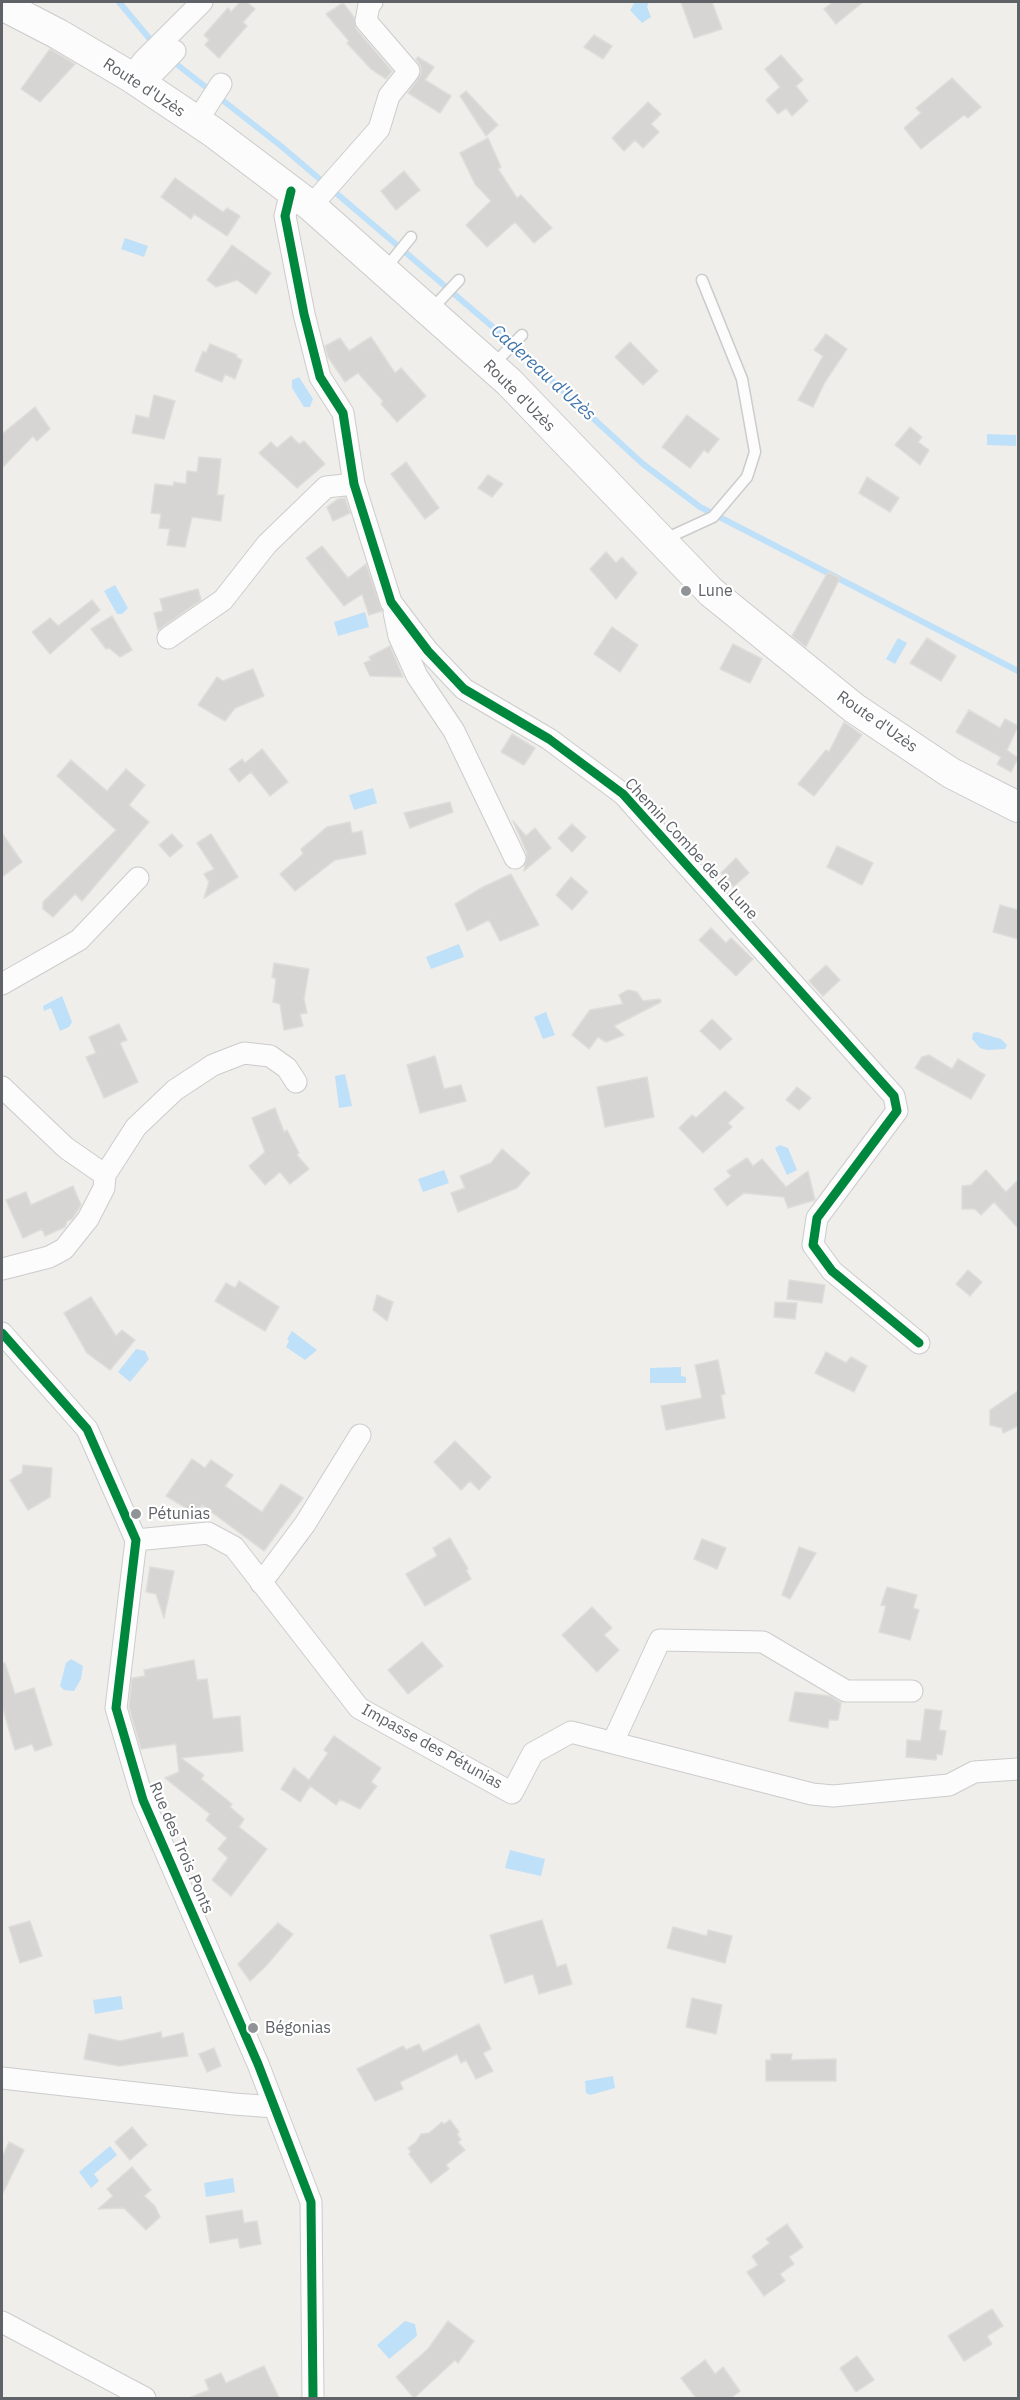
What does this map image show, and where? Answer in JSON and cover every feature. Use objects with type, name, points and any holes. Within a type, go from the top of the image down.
[{"type":"main road","name":"Route d'Uzès","points":[[2,5],[58,34],[154,63],[201,114],[389,264],[497,360],[509,382],[660,542],[711,592],[854,708],[951,772],[1018,807]]},
{"type":"street","points":[[154,63],[202,2]]},
{"type":"street","points":[[307,198],[338,176],[379,129],[389,96],[409,71],[366,21],[369,5],[372,2]]},
{"type":"street","points":[[201,114],[221,84]]},
{"type":"street","name":"Chemin Combe de la Lune","points":[[307,198],[285,216],[304,314],[320,377],[344,413],[354,484],[391,602],[399,636],[417,676],[454,730],[514,858]]},
{"type":"street","points":[[168,638],[224,600],[267,544],[326,487],[354,484]]},
{"type":"street","name":"Chemin Combe de la Lune","points":[[391,602],[428,651],[464,689],[549,739],[623,794],[894,1096],[897,1111],[817,1218],[813,1245],[832,1271],[919,1343]]},
{"type":"street","points":[[2,984],[79,940],[138,878]]},
{"type":"street","points":[[2,1269],[49,1257],[64,1249],[88,1219],[104,1188],[105,1175],[136,1126],[175,1090],[213,1065],[244,1053],[270,1056],[287,1068],[296,1082]]},
{"type":"street","points":[[2,1087],[66,1148],[105,1175]]},
{"type":"street","points":[[2,1333],[87,1429],[136,1540]]},
{"type":"street","points":[[261,1583],[305,1524],[360,1435]]},
{"type":"street","name":"Impasse des Pétunias","points":[[136,1540],[207,1533],[234,1548],[359,1708],[512,1793],[533,1753],[571,1732],[812,1794],[833,1796],[949,1785],[974,1772],[1018,1769]]},
{"type":"street","name":"Rue des Trois Ponts","points":[[136,1540],[116,1708],[143,1800],[275,2107],[311,2202],[313,2398]]},
{"type":"street","points":[[613,1742],[660,1640],[762,1642],[846,1691],[912,1691]]},
{"type":"street","points":[[2,2078],[275,2107]]},
{"type":"street","points":[[2,2322],[145,2398]]},
{"type":"lane","points":[[389,264],[411,237]]},
{"type":"lane","points":[[436,305],[459,280]]},
{"type":"lane","points":[[660,542],[713,517],[747,477],[755,452],[742,380],[702,280]]},
{"type":"lane","points":[[497,360],[522,335]]},
{"type":"water","points":[[635,2],[649,2],[647,7],[651,17],[642,23],[630,10]]},
{"type":"water","points":[[125,238],[148,246],[144,257],[121,249]]},
{"type":"water","points":[[299,377],[313,399],[310,407],[304,407],[292,388],[292,380]]},
{"type":"water","points":[[987,434],[1016,435],[1016,446],[987,445]]},
{"type":"water","points":[[115,585],[128,608],[122,614],[117,614],[104,591]]},
{"type":"water","points":[[365,612],[369,627],[338,636],[334,622]]},
{"type":"water","points":[[898,638],[907,643],[895,664],[886,659]]},
{"type":"water","points":[[373,788],[377,803],[354,810],[349,795]]},
{"type":"water","points":[[459,944],[464,957],[431,969],[426,957]]},
{"type":"water","points":[[62,996],[72,1022],[69,1027],[60,1031],[51,1008],[44,1011],[43,1006]]},
{"type":"water","points":[[546,1012],[555,1035],[543,1039],[534,1017]]},
{"type":"water","points":[[977,1032],[1001,1039],[1007,1045],[1005,1049],[980,1048],[972,1039],[973,1033]]},
{"type":"water","points":[[345,1074],[352,1106],[339,1108],[335,1076]]},
{"type":"water","points":[[780,1145],[788,1148],[797,1170],[787,1175],[775,1148]]},
{"type":"water","points":[[444,1170],[449,1183],[423,1192],[418,1179]]},
{"type":"water","points":[[292,1331],[317,1350],[305,1360],[286,1347],[289,1341],[287,1339]]},
{"type":"water","points":[[136,1349],[145,1351],[149,1359],[130,1382],[118,1372]]},
{"type":"water","points":[[681,1367],[681,1376],[686,1377],[686,1383],[650,1383],[650,1368]]},
{"type":"water","points":[[71,1659],[83,1666],[81,1679],[74,1691],[64,1690],[60,1686],[66,1663]]},
{"type":"water","points":[[510,1850],[545,1859],[541,1876],[505,1868]]},
{"type":"water","points":[[121,1996],[123,2009],[95,2014],[93,2000]]},
{"type":"water","points":[[613,2076],[615,2088],[590,2095],[586,2093],[585,2081]]},
{"type":"water","points":[[110,2146],[117,2155],[94,2174],[99,2181],[91,2188],[79,2172]]},
{"type":"water","points":[[233,2178],[235,2192],[206,2197],[204,2183]]},
{"type":"water","points":[[405,2321],[415,2324],[417,2336],[389,2359],[377,2345]]},
{"type":"building","points":[[240,2],[247,2],[255,9],[243,22],[247,26],[219,58],[205,45],[209,40],[204,35],[228,8],[231,12]]},
{"type":"building","points":[[681,2],[712,2],[722,29],[694,38]]},
{"type":"building","points":[[833,2],[863,2],[836,24],[824,9]]},
{"type":"building","points":[[343,3],[354,17],[356,29],[392,71],[386,79],[371,69],[347,43],[349,41],[326,14]]},
{"type":"building","points":[[594,35],[612,46],[603,59],[584,47]]},
{"type":"building","points":[[50,49],[75,64],[40,102],[21,89]]},
{"type":"building","points":[[781,55],[803,80],[796,86],[808,101],[792,116],[786,108],[778,114],[766,100],[780,87],[765,69]]},
{"type":"building","points":[[418,57],[434,67],[425,80],[451,96],[440,113],[408,93],[421,74],[421,67],[416,59]]},
{"type":"building","points":[[952,78],[981,107],[968,118],[964,115],[921,149],[904,128],[921,113],[916,108]]},
{"type":"building","points":[[466,91],[498,125],[486,136],[460,96]]},
{"type":"building","points":[[648,102],[661,114],[651,124],[659,132],[643,148],[635,140],[624,151],[612,138]]},
{"type":"building","points":[[488,138],[501,167],[498,169],[517,198],[521,195],[552,228],[534,243],[515,222],[487,247],[466,225],[491,201],[475,184],[460,153]]},
{"type":"building","points":[[404,171],[420,190],[396,210],[381,191]]},
{"type":"building","points":[[175,178],[223,212],[227,208],[240,216],[227,236],[194,214],[191,219],[161,197]]},
{"type":"building","points":[[232,245],[271,273],[256,294],[237,280],[216,287],[207,280]]},
{"type":"building","points":[[826,334],[847,349],[825,382],[813,407],[798,400],[823,356],[814,350]]},
{"type":"building","points":[[371,337],[395,373],[401,368],[426,396],[397,422],[381,404],[383,401],[358,373],[345,382],[328,357],[325,346],[340,338],[349,351]]},
{"type":"building","points":[[630,342],[658,371],[643,385],[615,357]]},
{"type":"building","points":[[210,344],[237,355],[236,357],[242,360],[235,379],[225,374],[222,382],[195,371],[203,351],[206,353]]},
{"type":"building","points":[[154,395],[175,401],[164,439],[132,433],[136,415],[149,418]]},
{"type":"building","points":[[35,407],[50,429],[37,441],[33,436],[2,468],[2,434]]},
{"type":"building","points":[[687,415],[719,439],[708,453],[704,450],[690,468],[662,447]]},
{"type":"building","points":[[910,427],[922,437],[918,442],[929,450],[920,465],[895,445]]},
{"type":"building","points":[[291,436],[299,444],[304,441],[325,464],[297,488],[259,453],[271,442],[277,448]]},
{"type":"building","points":[[199,457],[221,459],[217,495],[224,495],[221,521],[192,517],[185,547],[167,545],[170,529],[159,528],[161,514],[151,513],[155,484],[173,486],[174,482],[186,484],[187,471],[197,472]]},
{"type":"building","points":[[406,462],[439,508],[425,519],[391,474]]},
{"type":"building","points":[[488,475],[503,484],[492,497],[478,488]]},
{"type":"building","points":[[867,477],[899,498],[890,512],[859,493]]},
{"type":"building","points":[[345,498],[350,513],[333,521],[327,507],[338,499]]},
{"type":"building","points":[[322,546],[348,578],[366,564],[382,611],[369,615],[362,594],[344,606],[306,558]]},
{"type":"building","points":[[606,552],[616,563],[622,557],[637,573],[616,599],[590,569]]},
{"type":"building","points":[[828,572],[840,578],[806,647],[792,636]]},
{"type":"building","points":[[198,589],[201,600],[158,630],[154,613],[163,611],[160,599]]},
{"type":"building","points":[[92,600],[100,610],[50,654],[32,632],[50,618],[58,626]]},
{"type":"building","points":[[112,616],[132,650],[120,657],[109,648],[106,649],[91,629]]},
{"type":"building","points":[[612,627],[638,645],[620,672],[594,654]]},
{"type":"building","points":[[927,638],[956,656],[941,681],[910,663]]},
{"type":"building","points":[[733,644],[762,659],[750,683],[720,669]]},
{"type":"building","points":[[390,646],[403,677],[370,676],[364,663],[371,660],[369,657]]},
{"type":"building","points":[[253,669],[264,696],[235,708],[225,721],[198,705],[217,677],[223,681]]},
{"type":"building","points":[[969,710],[1000,728],[1005,719],[1018,726],[1007,750],[1018,758],[1011,772],[997,764],[1001,757],[956,732]]},
{"type":"building","points":[[844,722],[862,735],[814,796],[798,784],[826,750],[829,752]]},
{"type":"building","points":[[512,734],[535,748],[524,765],[501,752]]},
{"type":"building","points":[[262,749],[288,782],[270,796],[251,772],[239,782],[229,769],[242,759],[245,763]]},
{"type":"building","points":[[71,760],[107,791],[126,769],[145,785],[129,805],[149,822],[82,901],[75,894],[53,917],[43,909],[43,902],[116,830],[57,776]]},
{"type":"building","points":[[450,802],[453,812],[410,828],[404,813]]},
{"type":"building","points":[[513,821],[526,836],[535,828],[551,848],[524,871],[527,853]]},
{"type":"building","points":[[350,822],[352,833],[362,831],[366,854],[335,860],[295,891],[280,874],[303,854],[301,849],[327,827]]},
{"type":"building","points":[[572,824],[586,837],[572,852],[558,838]]},
{"type":"building","points":[[2,833],[22,862],[2,877]]},
{"type":"building","points":[[172,834],[183,846],[170,857],[159,845]]},
{"type":"building","points":[[211,834],[238,877],[204,898],[209,882],[204,874],[214,869],[197,843]]},
{"type":"building","points":[[837,846],[873,863],[862,885],[827,867]]},
{"type":"building","points":[[736,858],[749,873],[733,887],[721,873]]},
{"type":"building","points":[[511,874],[539,925],[500,941],[489,920],[467,931],[455,904]]},
{"type":"building","points":[[571,877],[588,892],[572,910],[556,895]]},
{"type":"building","points":[[1000,905],[1018,910],[1018,939],[993,932]]},
{"type":"building","points":[[711,928],[726,943],[731,938],[753,959],[736,976],[699,940]]},
{"type":"building","points":[[274,963],[309,969],[304,999],[307,1013],[300,1014],[303,1026],[284,1030],[280,1004],[273,1002],[276,979],[272,977]]},
{"type":"building","points":[[826,965],[840,980],[823,996],[809,981]]},
{"type":"building","points":[[628,990],[637,992],[643,1001],[660,999],[661,1002],[614,1026],[624,1035],[606,1042],[598,1037],[589,1049],[572,1035],[590,1010],[623,1004],[619,995]]},
{"type":"building","points":[[712,1019],[732,1039],[720,1050],[700,1031]]},
{"type":"building","points":[[119,1024],[127,1040],[120,1043],[138,1082],[104,1098],[86,1057],[96,1053],[89,1037]]},
{"type":"building","points":[[929,1055],[952,1069],[958,1059],[985,1075],[971,1099],[915,1068],[922,1057]]},
{"type":"building","points":[[435,1056],[444,1089],[461,1085],[466,1101],[420,1113],[407,1065]]},
{"type":"building","points":[[647,1077],[654,1117],[605,1127],[597,1087]]},
{"type":"building","points":[[797,1087],[811,1098],[799,1110],[786,1100]]},
{"type":"building","points":[[725,1091],[744,1108],[728,1123],[732,1127],[703,1153],[679,1128],[692,1115],[696,1118]]},
{"type":"building","points":[[275,1108],[284,1132],[287,1130],[299,1153],[297,1155],[309,1169],[290,1184],[280,1172],[265,1185],[249,1166],[265,1152],[252,1118]]},
{"type":"building","points":[[502,1149],[530,1173],[517,1188],[458,1212],[451,1193],[465,1188],[460,1176],[491,1163]]},
{"type":"building","points":[[747,1158],[753,1166],[762,1159],[786,1187],[808,1171],[815,1200],[788,1208],[784,1197],[744,1193],[727,1206],[714,1189],[731,1176],[727,1171]]},
{"type":"building","points":[[986,1170],[1006,1192],[1018,1180],[1018,1228],[994,1202],[981,1215],[975,1209],[962,1209],[962,1186],[971,1185]]},
{"type":"building","points":[[73,1186],[81,1205],[72,1219],[67,1221],[65,1227],[45,1236],[42,1229],[23,1238],[6,1200],[26,1192],[31,1205]]},
{"type":"building","points":[[968,1270],[982,1282],[970,1296],[956,1284]]},
{"type":"building","points":[[789,1280],[825,1285],[822,1303],[787,1299]]},
{"type":"building","points":[[239,1281],[279,1307],[265,1331],[215,1301],[226,1283],[235,1288]]},
{"type":"building","points":[[377,1295],[393,1302],[387,1321],[373,1310]]},
{"type":"building","points":[[91,1297],[116,1336],[122,1330],[135,1340],[110,1370],[87,1353],[64,1313]]},
{"type":"building","points":[[775,1302],[797,1303],[795,1319],[774,1317]]},
{"type":"building","points":[[826,1352],[846,1363],[851,1357],[867,1366],[854,1392],[815,1373]]},
{"type":"building","points":[[718,1360],[725,1394],[721,1395],[725,1418],[666,1430],[661,1406],[702,1398],[695,1365]]},
{"type":"building","points":[[1018,1391],[1018,1426],[1003,1433],[1002,1428],[990,1425],[990,1410]]},
{"type":"building","points":[[455,1441],[491,1477],[479,1490],[470,1481],[461,1490],[434,1462]]},
{"type":"building","points":[[192,1459],[205,1468],[211,1460],[233,1475],[225,1486],[262,1512],[281,1484],[303,1498],[264,1551],[202,1505],[196,1514],[166,1496]]},
{"type":"building","points":[[23,1465],[52,1468],[50,1497],[28,1510],[10,1480],[22,1473]]},
{"type":"building","points":[[450,1538],[468,1569],[466,1570],[471,1579],[425,1606],[406,1574],[437,1556],[433,1548]]},
{"type":"building","points":[[702,1539],[726,1548],[717,1569],[694,1559]]},
{"type":"building","points":[[799,1547],[816,1553],[790,1599],[782,1595]]},
{"type":"building","points":[[150,1567],[174,1571],[164,1618],[156,1594],[146,1592]]},
{"type":"building","points":[[887,1587],[917,1595],[913,1608],[919,1610],[910,1640],[879,1632],[886,1606],[881,1605]]},
{"type":"building","points":[[592,1607],[612,1628],[604,1635],[619,1650],[597,1672],[562,1635]]},
{"type":"building","points":[[422,1642],[443,1666],[408,1694],[388,1670]]},
{"type":"building","points":[[194,1660],[197,1680],[207,1679],[213,1719],[240,1716],[243,1751],[181,1758],[204,1775],[201,1779],[232,1804],[230,1807],[244,1819],[239,1827],[267,1849],[231,1896],[212,1880],[228,1858],[218,1849],[227,1838],[206,1820],[210,1814],[165,1778],[179,1772],[176,1744],[141,1749],[129,1707],[132,1678],[145,1676],[144,1670]]},
{"type":"building","points":[[2,1663],[5,1663],[15,1694],[34,1688],[52,1745],[35,1751],[32,1744],[15,1750],[2,1706]]},
{"type":"building","points":[[795,1692],[830,1696],[841,1703],[838,1720],[829,1720],[828,1728],[789,1721]]},
{"type":"building","points":[[925,1709],[942,1711],[939,1730],[946,1731],[942,1755],[937,1754],[936,1760],[906,1757],[907,1740],[921,1741]]},
{"type":"building","points":[[334,1736],[381,1768],[371,1782],[377,1786],[360,1809],[340,1799],[336,1805],[310,1786],[300,1802],[281,1789],[294,1768],[309,1780],[328,1753],[324,1750]]},
{"type":"building","points":[[542,1920],[557,1967],[566,1964],[572,1984],[539,1994],[533,1974],[505,1983],[490,1935]]},
{"type":"building","points":[[30,1921],[42,1956],[20,1963],[9,1927]]},
{"type":"building","points":[[278,1923],[293,1934],[250,1981],[238,1964]]},
{"type":"building","points":[[673,1927],[707,1936],[708,1930],[732,1936],[725,1963],[667,1948]]},
{"type":"building","points":[[692,1998],[722,2005],[716,2034],[686,2027]]},
{"type":"building","points":[[479,2024],[491,2049],[483,2053],[493,2071],[476,2079],[466,2060],[461,2063],[457,2054],[400,2082],[403,2089],[375,2101],[357,2069],[403,2046],[406,2050],[419,2044],[423,2052]]},
{"type":"building","points":[[161,2032],[162,2038],[183,2033],[188,2056],[119,2066],[84,2059],[89,2034],[120,2041]]},
{"type":"building","points":[[214,2048],[221,2066],[207,2072],[199,2054]]},
{"type":"building","points":[[771,2054],[792,2054],[791,2060],[836,2059],[836,2081],[766,2081],[766,2060],[771,2060]]},
{"type":"building","points":[[450,2120],[459,2132],[457,2134],[461,2140],[458,2142],[465,2150],[446,2165],[449,2169],[431,2183],[409,2154],[411,2152],[408,2148],[421,2134],[429,2133],[442,2122],[444,2124]]},
{"type":"building","points":[[132,2127],[147,2145],[130,2160],[115,2142]]},
{"type":"building","points":[[9,2142],[24,2150],[2,2195],[2,2157]]},
{"type":"building","points":[[132,2167],[151,2190],[144,2196],[155,2206],[160,2217],[146,2230],[124,2208],[98,2209],[113,2196],[107,2189]]},
{"type":"building","points":[[242,2210],[244,2223],[257,2221],[261,2244],[240,2248],[238,2238],[210,2243],[206,2216]]},
{"type":"building","points":[[787,2224],[803,2247],[789,2257],[794,2264],[780,2274],[785,2281],[764,2296],[747,2272],[758,2265],[752,2256],[770,2243],[766,2239]]},
{"type":"building","points":[[992,2309],[1003,2326],[987,2336],[992,2344],[964,2361],[948,2336]]},
{"type":"building","points":[[448,2321],[474,2341],[458,2363],[455,2360],[414,2398],[396,2377],[428,2349]]},
{"type":"building","points":[[857,2356],[874,2380],[856,2392],[840,2368]]},
{"type":"building","points":[[705,2360],[715,2374],[723,2367],[740,2391],[731,2398],[696,2398],[681,2378]]},
{"type":"building","points":[[264,2366],[279,2398],[189,2398],[209,2390],[205,2380],[221,2373],[226,2383]]},
{"type":"waterway","name":"Cadereau d'Uzès","points":[[119,2],[154,44]]},
{"type":"waterway","name":"Cadereau d'Uzès","points":[[170,59],[281,146],[501,334],[643,464],[700,507],[1018,671]]},
{"type":"cycle path","points":[[291,191],[285,216],[304,314],[320,377],[343,413],[354,484],[391,602],[428,651],[464,689],[549,739],[623,794],[894,1096],[897,1111],[817,1218],[813,1245],[832,1271],[919,1343]]},
{"type":"cycle path","points":[[2,1333],[87,1429],[136,1540],[116,1708],[143,1800],[258,2064],[311,2202],[313,2398]]},
{"type":"place","name":"Lune","points":[[686,591]]},
{"type":"place","name":"Pétunias","points":[[136,1514]]},
{"type":"place","name":"Bégonias","points":[[253,2028]]}]
